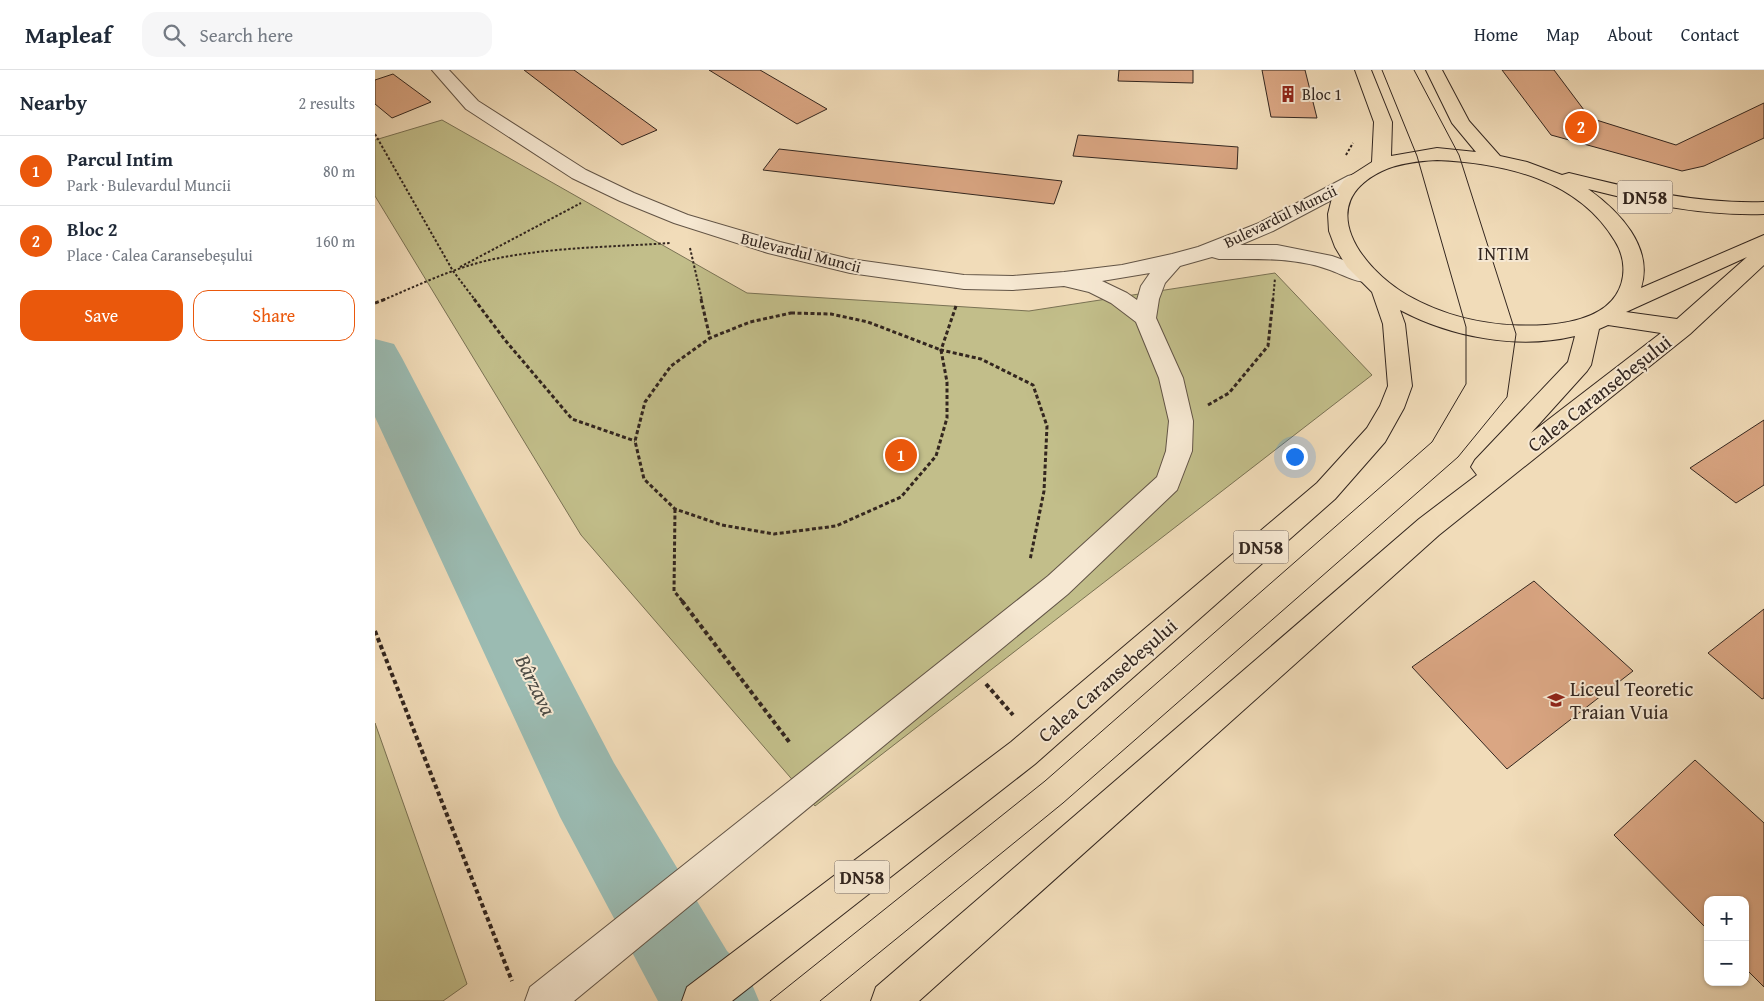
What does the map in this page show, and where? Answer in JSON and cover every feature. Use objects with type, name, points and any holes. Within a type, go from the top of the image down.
[{"type":"main road","points":[[1363,70],[1383,122],[1381,165]]},
{"type":"main road","points":[[1433,70],[1461,123],[1493,159]]},
{"type":"main road","name":"DN58","points":[[1374,283],[1345,250],[1336,224],[1340,200],[1355,180],[1381,165],[1417,156],[1459,154],[1493,159],[1678,205],[1731,210],[1764,208]]},
{"type":"main road","name":"Calea Caransebeșului","points":[[1429,527],[1579,366],[1604,316],[1634,284],[1634,257],[1622,231],[1598,206],[1566,185],[1529,168]]},
{"type":"main road","points":[[1374,283],[1407,304],[1435,317],[1466,327],[1516,334],[1556,333],[1604,316],[1764,241]]},
{"type":"main road","name":"Calea Caransebeșului","points":[[890,1001],[1429,527],[1682,328],[1764,253]]},
{"type":"main road","name":"Calea Caransebeșului","points":[[701,1001],[1023,753],[1326,491],[1376,435],[1392,408],[1400,386],[1394,324],[1374,283]]},
{"type":"main road","points":[[1604,316],[1682,328]]},
{"type":"street","name":"Bulevardul Muncii","points":[[440,70],[472,105],[579,174],[627,197],[681,219],[775,248],[850,266],[964,282],[1013,283],[1064,279],[1122,272],[1173,261],[1205,252],[1266,227],[1355,180]]},
{"type":"street","name":"Bulevardul Muncii","points":[[1205,252],[1277,252],[1332,263],[1374,283]]},
{"type":"street","points":[[1145,318],[1148,293],[1157,277],[1173,261]]},
{"type":"street","points":[[557,990],[1058,585],[1168,483],[1179,450],[1181,421],[1171,378],[1145,318],[1119,298],[1096,287],[1064,279]]},
{"type":"path","points":[[375,134],[453,270],[505,340],[572,419],[635,441]]},
{"type":"path","points":[[375,303],[453,270],[582,202]]},
{"type":"path","points":[[688,241],[710,338]]},
{"type":"path","points":[[453,270],[493,260],[534,254],[679,242]]},
{"type":"path","points":[[1206,406],[1229,393],[1268,346],[1276,270]]},
{"type":"path","points":[[957,300],[941,350],[947,382],[947,418],[936,456],[901,497],[836,526],[774,534],[722,525],[675,509],[645,479],[635,441],[645,402],[671,366],[710,338],[750,322],[791,313],[831,314],[868,322],[941,350],[981,358],[1033,385],[1047,426],[1044,491],[1030,560]]},
{"type":"path","points":[[675,509],[674,591],[790,743]]},
{"type":"path","points":[[375,631],[513,982]]},
{"type":"path","points":[[965,660],[1014,716]]},
{"type":"shaded area","points":[[442,120],[747,293],[1029,311],[1275,273],[1372,375],[815,806],[581,535],[375,196],[375,140]]},
{"type":"shaded area","points":[[375,723],[467,984],[443,1001],[375,1001]]},
{"type":"building","points":[[524,70],[574,70],[657,130],[622,145]]},
{"type":"building","points":[[709,70],[760,70],[827,109],[797,124]]},
{"type":"building","points":[[1119,70],[1193,70],[1193,83],[1118,81]]},
{"type":"building","name":"Bloc 1","points":[[1262,70],[1305,70],[1317,118],[1271,117]]},
{"type":"building","points":[[1502,70],[1554,70],[1590,118],[1676,145],[1764,103],[1764,138],[1704,166],[1682,171],[1551,135]]},
{"type":"building","points":[[393,74],[431,102],[392,118],[375,104],[375,80]]},
{"type":"building","points":[[1078,135],[1238,147],[1237,169],[1073,156]]},
{"type":"building","points":[[779,149],[1062,181],[1054,204],[763,170]]},
{"type":"building","points":[[1764,420],[1764,485],[1736,503],[1690,468]]},
{"type":"building","points":[[1534,581],[1633,671],[1507,769],[1412,667]]},
{"type":"building","points":[[1764,609],[1764,698],[1762,699],[1708,653]]},
{"type":"building","points":[[1695,760],[1764,823],[1764,987],[1749,972],[1749,896],[1704,896],[1704,926],[1614,835]]},
{"type":"waterway","name":"Bârzava","points":[[375,358],[587,790],[696,982],[715,1001]]},
{"type":"tram line","points":[[770,1001],[1045,781],[1432,442],[1466,384],[1466,327],[1417,156],[1382,70]]},
{"type":"tram line","points":[[820,1001],[1063,803],[1458,457],[1507,397],[1516,334],[1459,155],[1414,70]]},
{"type":"place","name":"Bloc 1","points":[[1288,94]]},
{"type":"place","name":"Bloc 2","points":[[1581,127]]},
{"type":"place","name":"Parcul Intim","points":[[901,455]]},
{"type":"place","name":"Liceul Teoretic Traian Vuia","points":[[1556,700]]},
{"type":"district","name":"INTIM","points":[[1504,253]]}]
